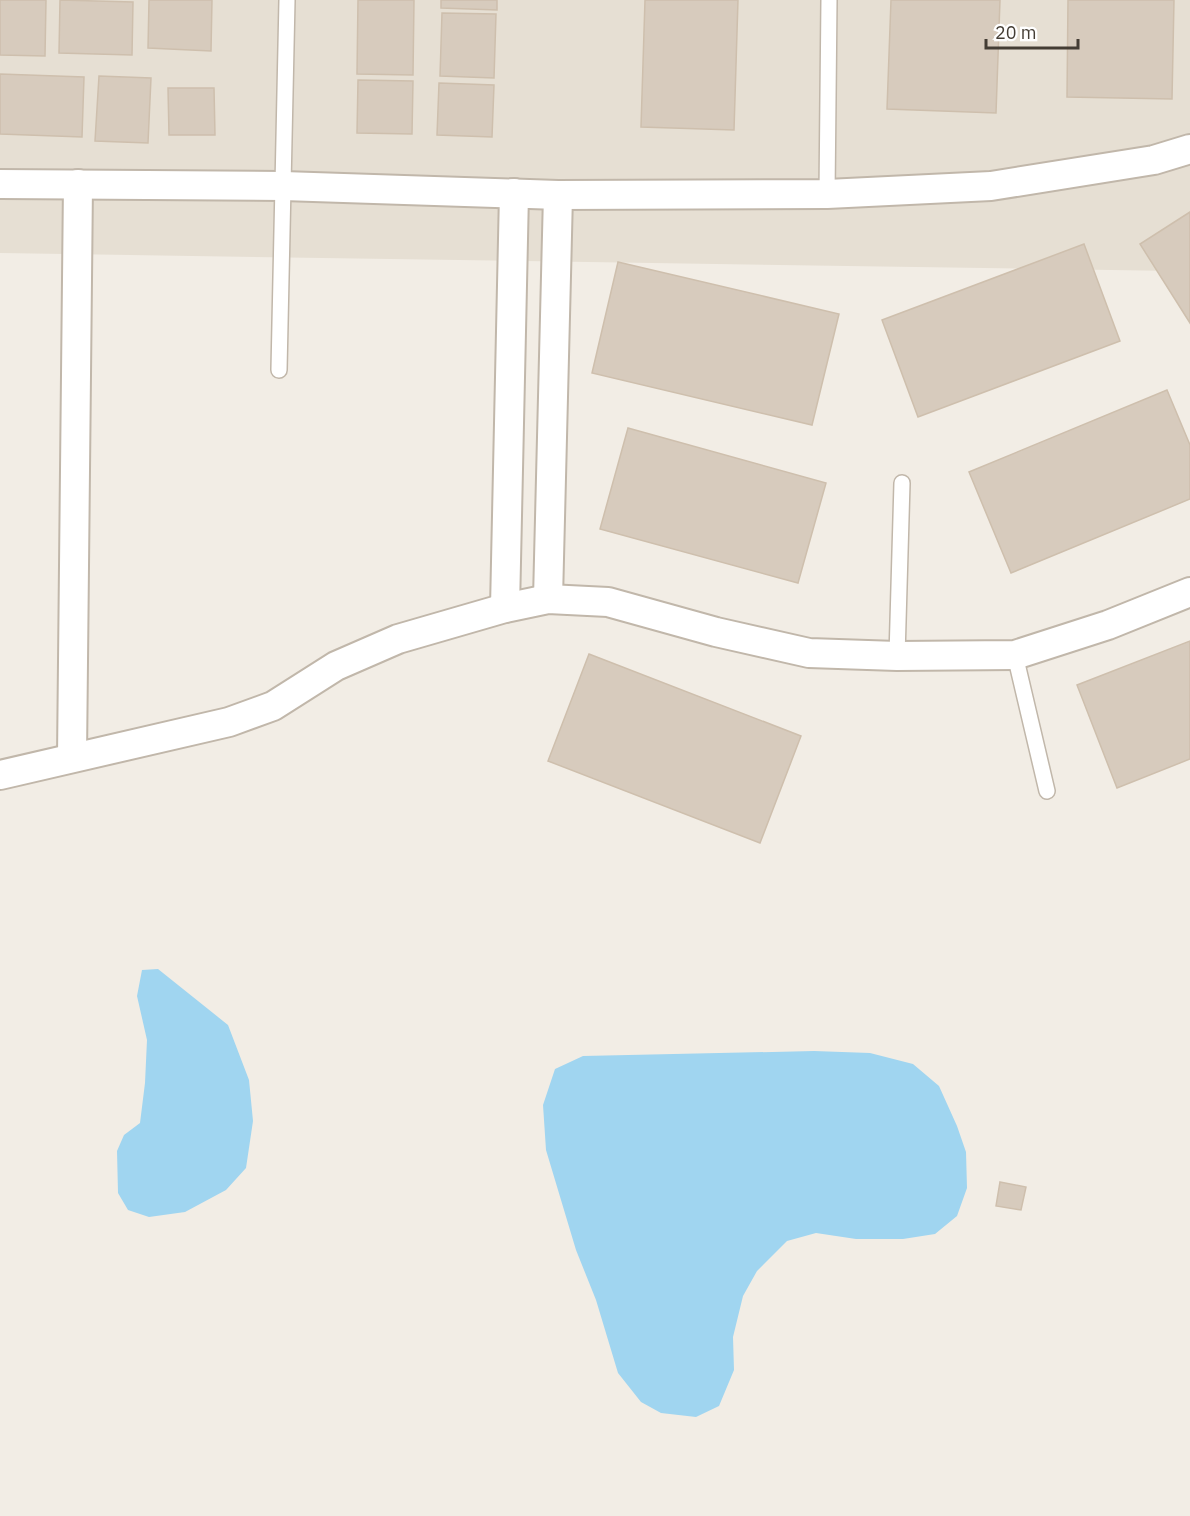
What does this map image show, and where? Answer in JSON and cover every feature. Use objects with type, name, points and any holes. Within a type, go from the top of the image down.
[{"type":"street","points":[[0,184],[283,186],[558,195],[827,194],[991,186],[1154,160],[1190,149]]},
{"type":"street","points":[[72,757],[78,184]]},
{"type":"street","points":[[505,608],[514,193]]},
{"type":"street","points":[[548,599],[558,195]]},
{"type":"street","points":[[0,775],[229,722],[273,706],[336,666],[398,639],[505,608],[548,599],[608,602],[716,632],[809,653],[897,656],[1015,655],[1108,625],[1190,592]]},
{"type":"lane","points":[[279,370],[287,0]]},
{"type":"lane","points":[[827,194],[829,0]]},
{"type":"lane","points":[[897,656],[902,483]]},
{"type":"lane","points":[[1015,655],[1047,791]]},
{"type":"shaded area","points":[[0,0],[1190,0],[1190,254],[1175,271],[0,253]]},
{"type":"water","points":[[158,969],[228,1025],[249,1080],[253,1121],[246,1168],[226,1190],[185,1212],[149,1217],[128,1210],[118,1193],[117,1151],[124,1135],[140,1123],[147,1040],[137,996],[142,970]]},
{"type":"water","points":[[814,1051],[870,1053],[913,1064],[939,1086],[966,1152],[967,1188],[957,1216],[935,1234],[903,1239],[856,1239],[816,1233],[787,1241],[757,1271],[743,1296],[733,1337],[734,1370],[719,1406],[696,1417],[661,1413],[641,1402],[618,1373],[596,1300],[576,1250],[546,1150],[543,1105],[555,1069],[583,1056]]},
{"type":"building","points":[[0,0],[46,0],[45,56],[0,55]]},
{"type":"building","points":[[60,0],[133,2],[132,55],[59,53]]},
{"type":"building","points":[[149,0],[212,0],[211,51],[148,48]]},
{"type":"building","points":[[358,0],[414,0],[413,75],[357,74]]},
{"type":"building","points":[[441,0],[497,0],[497,10],[441,8]]},
{"type":"building","points":[[645,0],[738,0],[734,130],[641,127]]},
{"type":"building","points":[[891,0],[1000,0],[996,113],[887,109]]},
{"type":"building","points":[[1068,0],[1174,0],[1172,99],[1067,97]]},
{"type":"building","points":[[442,13],[496,14],[494,78],[440,76]]},
{"type":"building","points":[[0,74],[84,77],[82,137],[0,134]]},
{"type":"building","points":[[99,76],[151,78],[148,143],[95,141]]},
{"type":"building","points":[[358,80],[413,81],[412,134],[357,133]]},
{"type":"building","points":[[439,83],[494,85],[492,137],[437,135]]},
{"type":"building","points":[[168,88],[214,88],[215,135],[169,135]]},
{"type":"building","points":[[1190,212],[1190,323],[1140,244]]},
{"type":"building","points":[[1084,244],[1120,341],[918,417],[882,320]]},
{"type":"building","points":[[618,262],[839,314],[812,425],[592,373]]},
{"type":"building","points":[[1167,390],[1190,445],[1190,499],[1011,573],[969,472]]},
{"type":"building","points":[[628,428],[826,483],[798,583],[600,529]]},
{"type":"building","points":[[1190,641],[1190,759],[1117,788],[1077,685]]},
{"type":"building","points":[[589,654],[801,736],[760,843],[548,761]]},
{"type":"building","points":[[1000,1182],[1026,1187],[1021,1210],[996,1206]]}]
